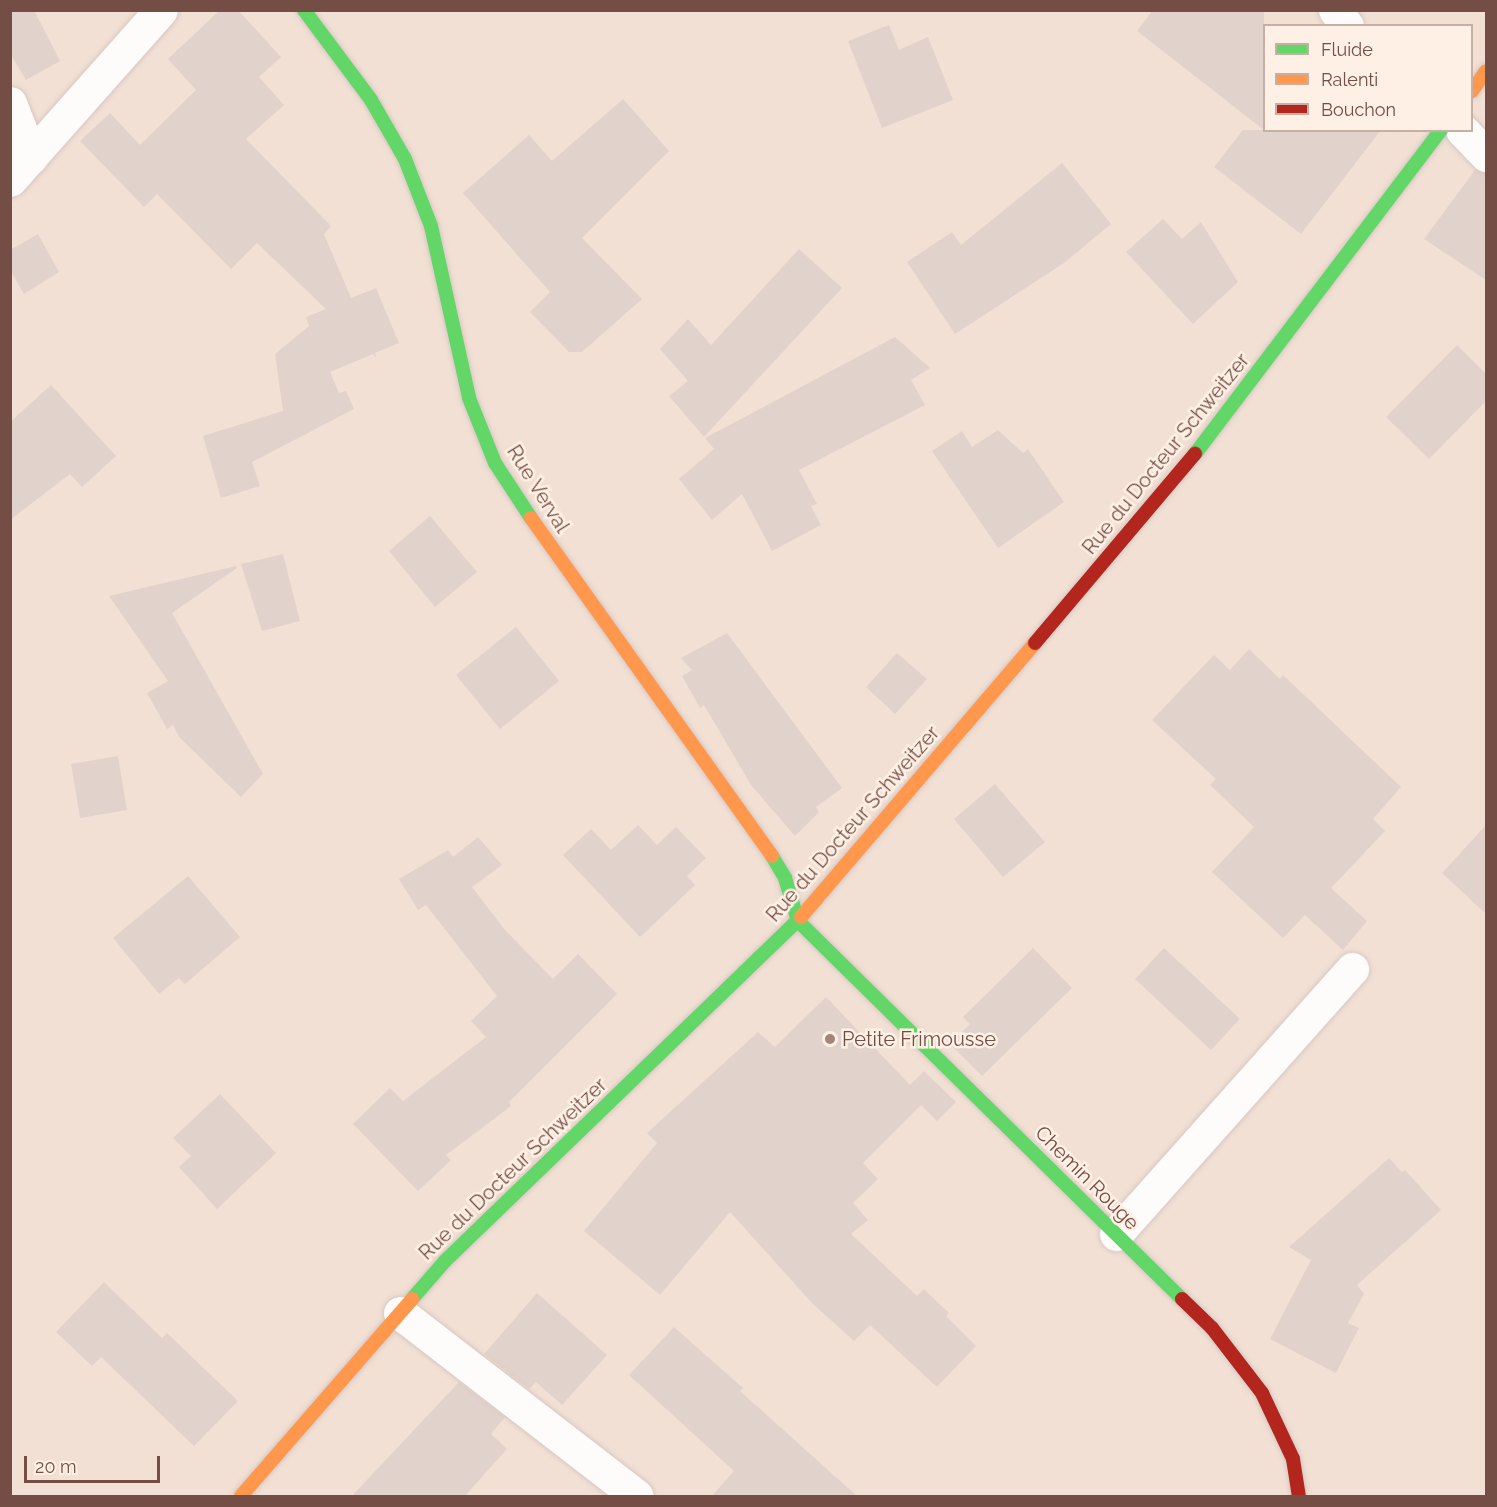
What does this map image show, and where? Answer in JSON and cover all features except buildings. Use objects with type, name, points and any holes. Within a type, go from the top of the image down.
[{"type":"main road","name":"Rue Verval","points":[[304,10],[370,100],[405,159],[431,226],[469,398],[495,463],[532,520],[763,841],[785,878],[798,921]]},
{"type":"main road","points":[[1473,90],[1486,71]]},
{"type":"main road","name":"Rue du Docteur Schweitzer","points":[[241,1497],[445,1261],[798,921],[1212,434],[1440,132]]},
{"type":"main road","name":"Chemin Rouge","points":[[798,921],[1212,1328],[1262,1393],[1293,1460],[1299,1497]]},
{"type":"street","points":[[21,168],[161,10]]},
{"type":"street","points":[[1335,10],[1346,24]]},
{"type":"street","points":[[10,103],[21,168]]},
{"type":"street","points":[[1464,132],[1486,155]]},
{"type":"street","points":[[1116,1234],[1352,969]]},
{"type":"street","points":[[400,1313],[637,1497]]},
{"type":"shaded area","points":[[11,11],[1486,11],[1486,1496],[11,1496]]},
{"type":"traffic: fast","points":[[304,10],[371,100],[405,159],[431,226],[469,398],[495,463],[531,518]]},
{"type":"traffic: fast","points":[[1195,454],[1439,132]]},
{"type":"traffic: fast","points":[[772,856],[785,878],[798,921],[1182,1299]]},
{"type":"traffic: fast","points":[[412,1299],[445,1261],[801,917]]},
{"type":"traffic: slow","points":[[1473,90],[1486,71]]},
{"type":"traffic: slow","points":[[531,518],[772,856]]},
{"type":"traffic: slow","points":[[801,917],[1035,643]]},
{"type":"traffic: slow","points":[[241,1496],[412,1299]]},
{"type":"traffic: jam","points":[[1035,643],[1195,454]]},
{"type":"traffic: jam","points":[[1182,1299],[1212,1328],[1262,1393],[1293,1459],[1299,1496]]},
{"type":"place","name":"Petite Frimousse","points":[[830,1039]]}]
